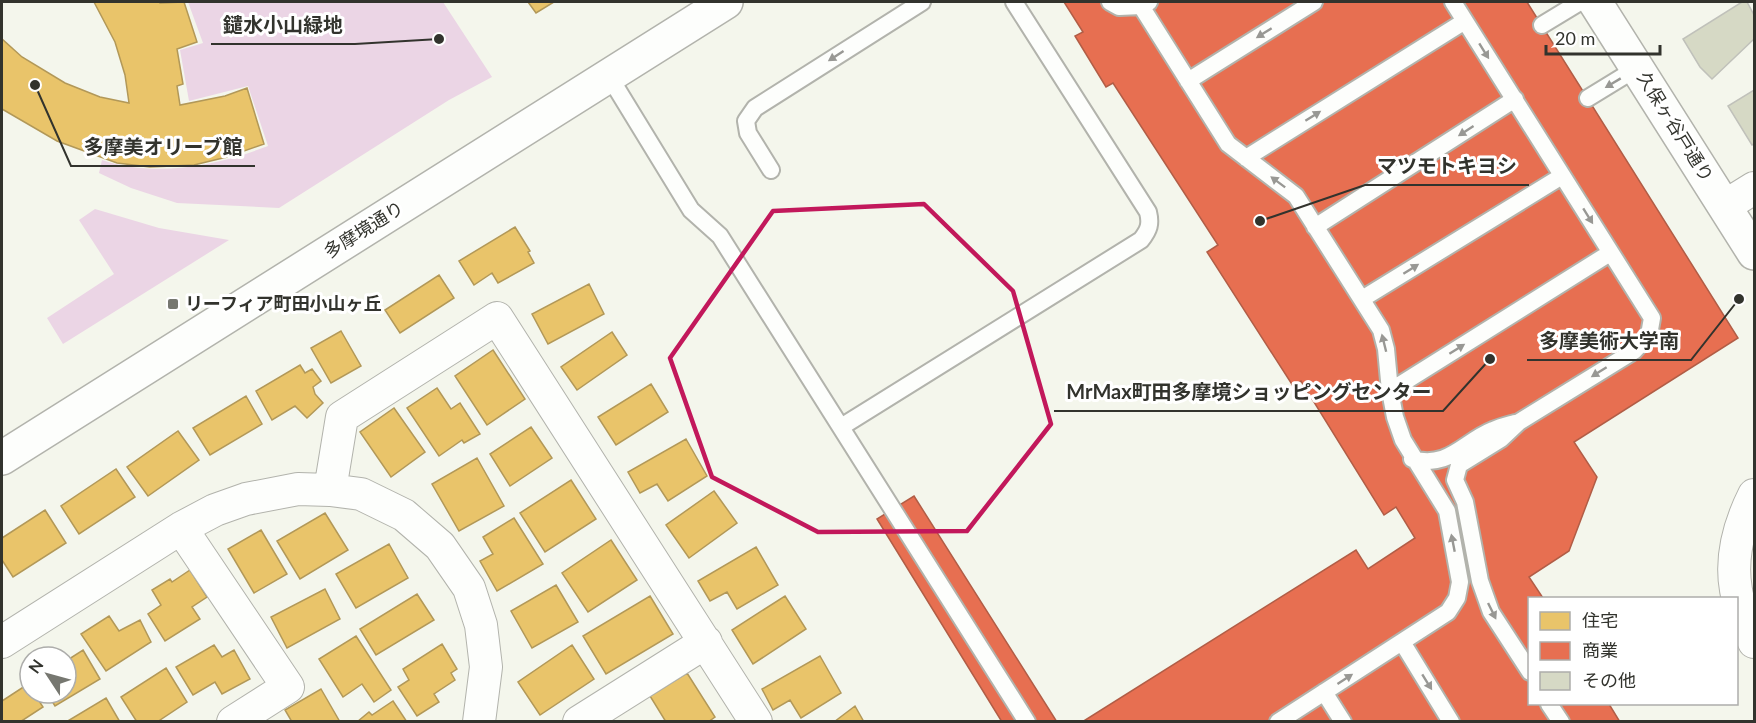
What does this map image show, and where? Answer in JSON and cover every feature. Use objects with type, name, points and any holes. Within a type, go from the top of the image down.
[{"type":"street","name":"多摩境通り","points":[[2,458],[726,2]]},
{"type":"street","name":"久保ヶ谷戸通り","points":[[1595,2],[1755,253]]},
{"type":"street","points":[[1725,206],[1755,188]]},
{"type":"street","points":[[330,490],[342,417],[497,318],[756,722]]},
{"type":"street","points":[[2,642],[181,528],[215,510],[246,499],[298,489],[361,494],[404,515],[440,546],[469,588],[481,626],[486,667],[484,721]]},
{"type":"street","points":[[1755,495],[1745,514],[1736,550],[1736,589],[1755,642]]},
{"type":"street","points":[[181,528],[288,687],[233,722]]},
{"type":"street","points":[[579,722],[706,642]]},
{"type":"lane","points":[[771,170],[748,133],[746,121],[755,108],[921,2]]},
{"type":"lane","points":[[841,427],[1141,240],[1148,232],[1150,223],[1148,212],[1014,2]]},
{"type":"lane","points":[[1110,2],[1119,7],[1145,4],[1188,81],[1228,144],[1296,196],[1381,330],[1386,349],[1390,391],[1402,440],[1447,511],[1460,582],[1457,598],[1448,612],[1278,722]]},
{"type":"lane","points":[[1188,81],[1314,2]]},
{"type":"lane","points":[[1453,2],[1652,318],[1649,334],[1634,351],[1519,422],[1501,439],[1459,465],[1455,480],[1465,502],[1480,581],[1491,612],[1528,669]]},
{"type":"lane","points":[[1542,25],[1580,2]]},
{"type":"lane","points":[[1246,158],[1465,21]]},
{"type":"lane","points":[[1588,98],[1637,68]]},
{"type":"lane","points":[[609,76],[691,210],[720,236],[1027,722]]},
{"type":"lane","points":[[1316,227],[1515,99]]},
{"type":"lane","points":[[1362,299],[1562,176]]},
{"type":"lane","points":[[1390,391],[1610,253]]},
{"type":"lane","points":[[1412,459],[1424,462],[1437,461],[1450,456],[1492,430],[1519,422]]},
{"type":"lane","points":[[1402,642],[1451,722]]},
{"type":"lane","points":[[1324,692],[1343,722]]},
{"type":"lane","points":[[1551,705],[1561,722]]},
{"type":"highlighted area","points":[[924,204],[1013,291],[1051,424],[967,531],[818,532],[712,477],[670,358],[773,211]]},
{"type":"shaded area","points":[[188,2],[443,2],[492,77],[449,100],[279,208],[177,203],[131,188],[99,173],[102,160],[143,168],[165,169],[207,164],[268,146],[248,86],[189,101],[180,50],[203,43]]},
{"type":"shaded area","points":[[95,209],[159,228],[229,240],[63,344],[47,318],[114,274],[79,220]]},
{"type":"building: 住宅","points":[[94,2],[184,2],[197,42],[177,49],[183,84],[177,86],[180,105],[225,96],[247,88],[264,144],[227,157],[194,165],[150,167],[117,163],[57,141],[2,109],[2,39],[22,57],[65,83],[100,97],[129,103],[125,75],[115,42]]},
{"type":"building: 住宅","points":[[528,2],[554,2],[536,13]]},
{"type":"building: 住宅","points":[[515,227],[530,251],[528,252],[534,263],[498,283],[492,273],[474,285],[459,261]]},
{"type":"building: 住宅","points":[[439,275],[454,298],[400,333],[385,310]]},
{"type":"building: 住宅","points":[[589,284],[604,314],[548,344],[532,314]]},
{"type":"building: 住宅","points":[[341,331],[361,366],[331,383],[311,348]]},
{"type":"building: 住宅","points":[[612,332],[627,355],[577,390],[561,367]]},
{"type":"building: 住宅","points":[[493,350],[525,399],[487,425],[455,376]]},
{"type":"building: 住宅","points":[[300,365],[305,373],[312,369],[321,381],[313,387],[315,394],[323,403],[307,418],[295,406],[272,420],[256,391]]},
{"type":"building: 住宅","points":[[651,384],[668,412],[616,445],[598,417]]},
{"type":"building: 住宅","points":[[437,388],[451,409],[460,403],[480,434],[464,443],[462,440],[439,456],[407,408]]},
{"type":"building: 住宅","points":[[246,396],[262,424],[210,455],[193,428]]},
{"type":"building: 住宅","points":[[394,408],[425,452],[391,477],[360,432]]},
{"type":"building: 住宅","points":[[531,427],[552,458],[510,486],[490,454]]},
{"type":"building: 住宅","points":[[178,431],[199,460],[148,496],[127,467]]},
{"type":"building: 住宅","points":[[686,439],[707,476],[668,501],[657,484],[640,493],[628,472]]},
{"type":"building: 住宅","points":[[477,458],[504,506],[459,531],[432,484]]},
{"type":"building: 住宅","points":[[116,469],[135,497],[79,534],[61,506]]},
{"type":"building: 住宅","points":[[571,480],[596,519],[545,552],[520,513]]},
{"type":"building: 住宅","points":[[714,491],[737,523],[689,558],[666,525]]},
{"type":"building: 住宅","points":[[45,510],[66,543],[13,577],[2,560],[2,538]]},
{"type":"building: 住宅","points":[[325,513],[348,550],[300,579],[277,541]]},
{"type":"building: 住宅","points":[[514,518],[543,564],[497,591],[480,561],[493,554],[483,537]]},
{"type":"building: 住宅","points":[[261,530],[287,574],[254,593],[228,549]]},
{"type":"building: 住宅","points":[[611,540],[637,580],[588,612],[562,573]]},
{"type":"building: 住宅","points":[[389,544],[408,578],[356,608],[336,574]]},
{"type":"building: 住宅","points":[[756,547],[778,585],[737,609],[727,592],[710,601],[698,581]]},
{"type":"building: 住宅","points":[[190,570],[207,597],[192,607],[200,619],[165,641],[148,614],[161,605],[152,590],[170,579],[172,582]]},
{"type":"building: 住宅","points":[[556,585],[578,622],[532,648],[511,611]]},
{"type":"building: 住宅","points":[[325,589],[340,619],[287,648],[271,617]]},
{"type":"building: 住宅","points":[[417,594],[434,620],[376,655],[360,629]]},
{"type":"building: 住宅","points":[[650,596],[673,634],[606,674],[583,636]]},
{"type":"building: 住宅","points":[[785,596],[806,629],[753,664],[732,630]]},
{"type":"building: 住宅","points":[[109,616],[119,631],[140,620],[151,642],[106,671],[81,634]]},
{"type":"building: 住宅","points":[[356,636],[391,690],[374,702],[362,684],[343,697],[319,659]]},
{"type":"building: 住宅","points":[[442,644],[457,669],[451,673],[455,680],[434,694],[439,702],[417,716],[398,687],[409,680],[403,669]]},
{"type":"building: 住宅","points":[[214,645],[222,657],[234,650],[250,679],[222,694],[215,682],[193,695],[176,667]]},
{"type":"building: 住宅","points":[[572,645],[594,679],[540,715],[518,682]]},
{"type":"building: 住宅","points":[[83,650],[100,679],[78,692],[78,653]]},
{"type":"building: 住宅","points":[[820,656],[841,693],[801,718],[790,700],[773,710],[762,689]]},
{"type":"building: 住宅","points":[[166,668],[187,702],[157,722],[137,722],[121,697]]},
{"type":"building: 住宅","points":[[687,673],[715,717],[708,722],[666,722],[650,696]]},
{"type":"building: 住宅","points":[[321,689],[340,722],[292,722],[285,710]]},
{"type":"building: 住宅","points":[[18,691],[18,705],[42,705],[43,707],[20,722],[2,722],[2,701]]},
{"type":"building: 住宅","points":[[106,698],[120,722],[66,722]]},
{"type":"building: 住宅","points":[[393,701],[407,722],[357,722],[369,712],[372,715]]},
{"type":"building: 住宅","points":[[855,706],[864,722],[834,722]]},
{"type":"building: 商業","points":[[1064,2],[1527,2],[1738,338],[1574,442],[1597,477],[1569,551],[1529,577],[1542,597],[1528,597],[1528,705],[1610,705],[1620,722],[1082,722],[1356,550],[1368,569],[1415,538],[1396,507],[1384,515],[1301,381],[1293,386],[1207,252],[1218,245],[1113,83],[1106,87],[1075,36],[1083,32]]},
{"type":"building: 商業","points":[[914,496],[1057,722],[1002,722],[877,519]]},
{"type":"building: その他","points":[[1742,2],[1747,2],[1754,15],[1754,39],[1712,79],[1700,67],[1683,39]]},
{"type":"building: その他","points":[[1754,90],[1754,144],[1752,145],[1728,106]]},
{"type":"place","name":"鑓水小山緑地","points":[[439,39]]},
{"type":"place","name":"多摩美オリーブ館","points":[[35,85]]},
{"type":"place","name":"マツモトキヨシ","points":[[1260,221]]},
{"type":"place","name":"多摩美術大学南","points":[[1739,299]]},
{"type":"place","name":"リーフィア町田小山ヶ丘","points":[[173,304]]},
{"type":"place","name":"MrMax町田多摩境ショッピングセンター","points":[[1490,359]]}]
